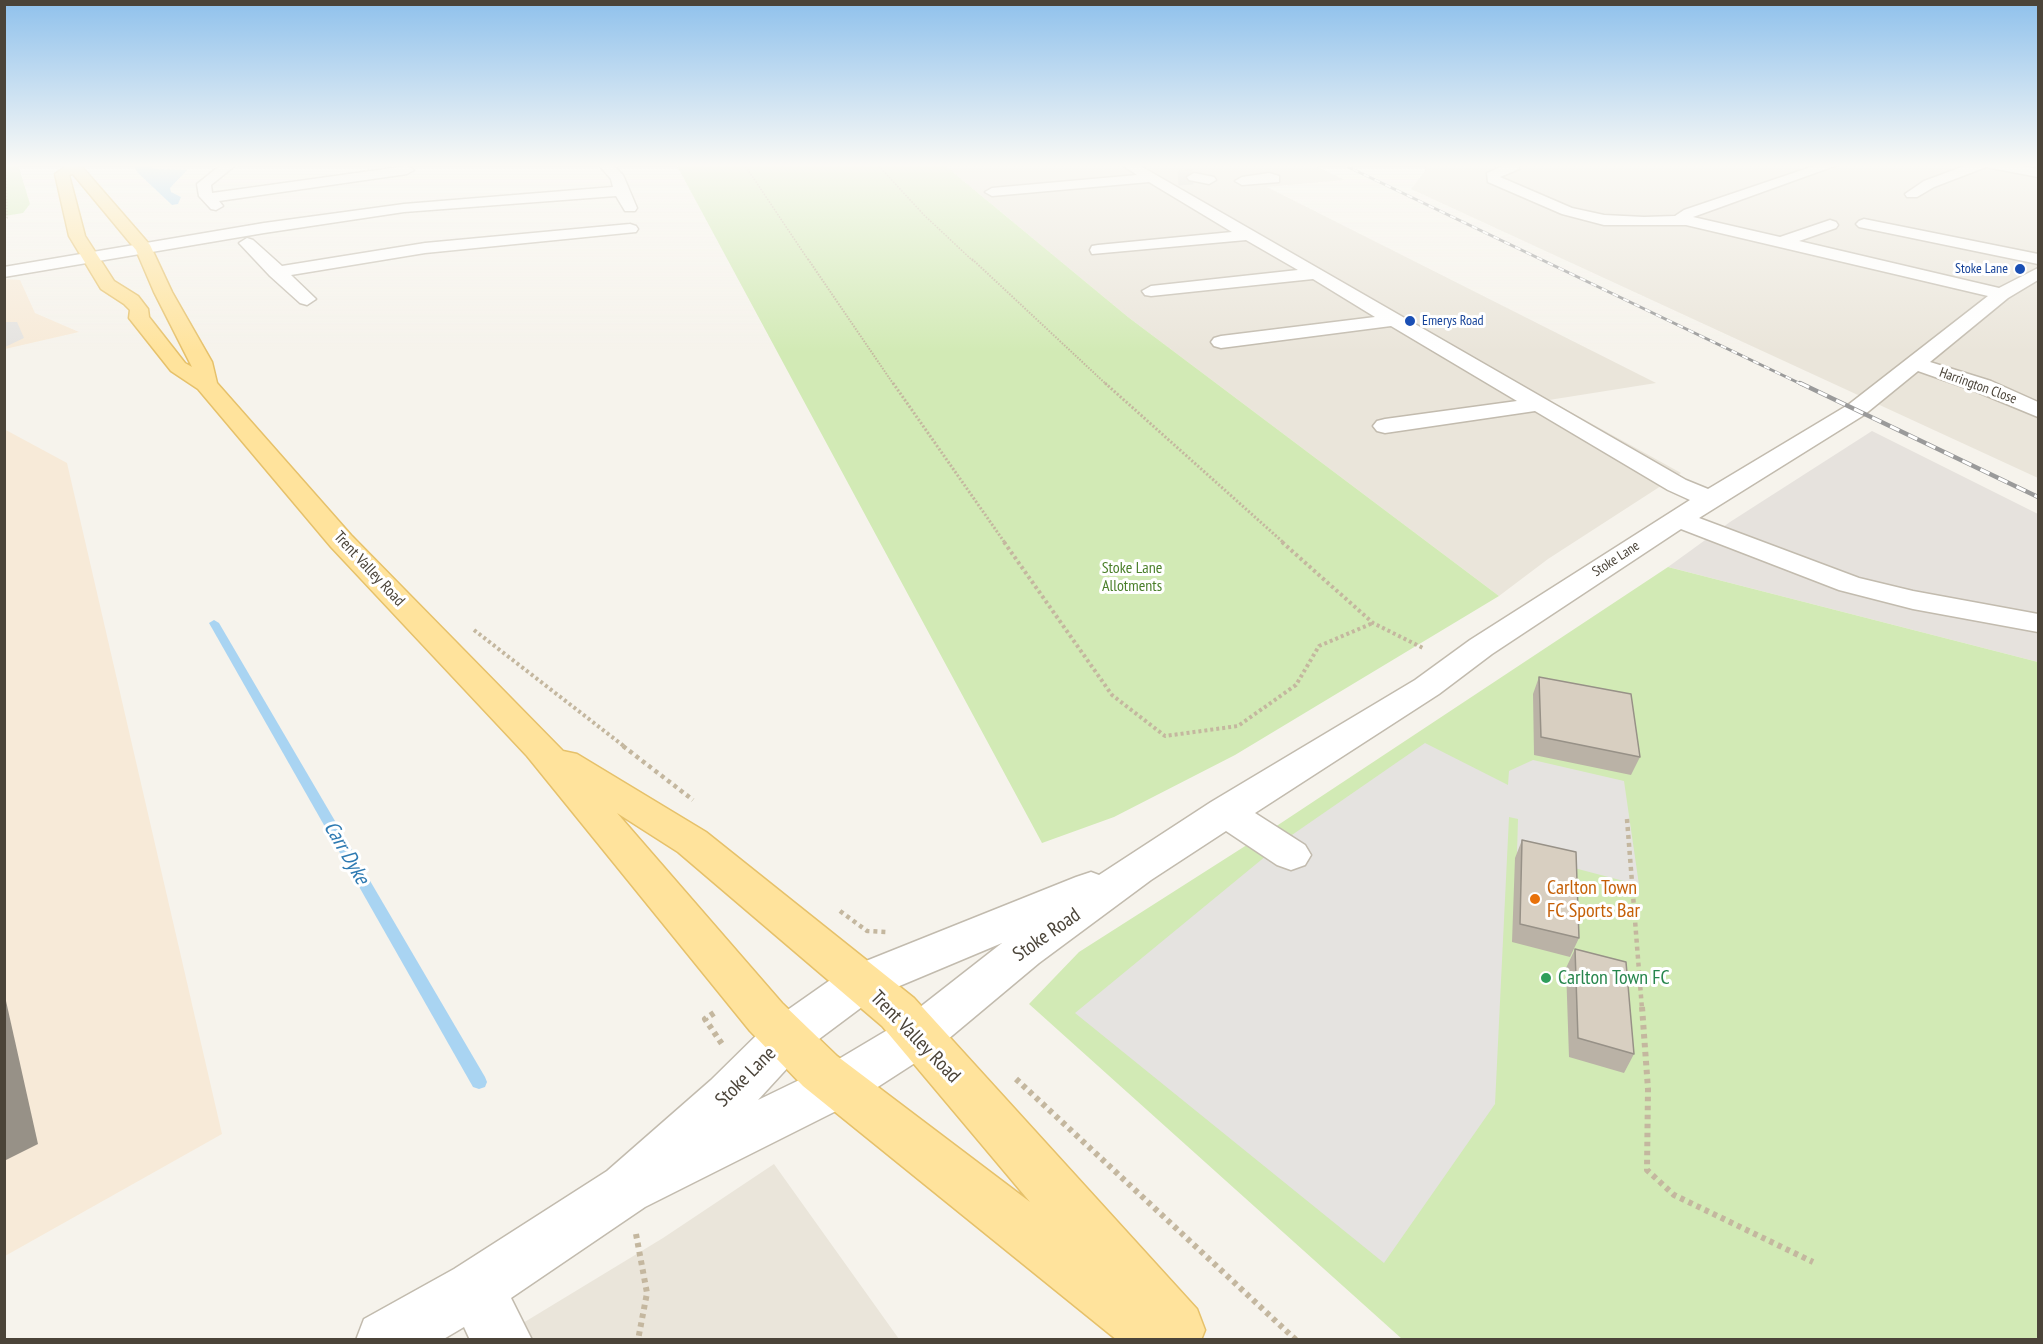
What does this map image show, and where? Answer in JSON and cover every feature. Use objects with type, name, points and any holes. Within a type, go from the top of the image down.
[{"type":"main road","name":"Trent Valley Road","points":[[75,227],[77,236],[107,285],[120,265]]},
{"type":"main road","name":"Trent Valley Road","points":[[124,227],[141,247],[202,362],[206,384]]},
{"type":"main road","name":"Trent Valley Road","points":[[120,265],[139,309],[139,318],[178,367],[206,384],[341,542],[540,748],[746,993],[786,1036],[839,1085],[1164,1340]]},
{"type":"main road","name":"Trent Valley Road","points":[[540,748],[692,842],[898,1012],[1184,1340]]},
{"type":"street","points":[[4,268],[88,256],[120,265],[141,247],[270,227]]},
{"type":"street","points":[[276,272],[425,248],[630,230],[631,227]]},
{"type":"street","points":[[1233,227],[1677,485],[1709,499]]},
{"type":"street","points":[[1713,227],[2002,294]]},
{"type":"street","points":[[1779,243],[1825,227]]},
{"type":"street","points":[[1878,227],[2038,259]]},
{"type":"street","points":[[1098,250],[1247,235]]},
{"type":"street","points":[[4,268],[58,250],[77,236]]},
{"type":"street","points":[[247,243],[307,299]]},
{"type":"street","name":"Stoke Lane","points":[[1463,659],[1709,499],[1856,410],[2002,294],[2038,273]]},
{"type":"street","points":[[1151,291],[1314,274]]},
{"type":"street","points":[[1221,342],[1394,320]]},
{"type":"street","name":"Harrington Close","points":[[1916,364],[1983,386],[2038,410]]},
{"type":"street","points":[[1385,426],[1540,404]]},
{"type":"street","points":[[1678,519],[1849,584],[1913,600],[2038,623]]},
{"type":"street","name":"Stoke Road","points":[[626,1189],[839,1085],[918,1036],[1023,951],[1137,869],[1427,687],[1463,659]]},
{"type":"street","points":[[1225,812],[1291,855]]},
{"type":"street","name":"Stoke Lane","points":[[385,1340],[474,1289],[626,1189],[729,1096],[786,1036],[862,982],[1137,869]]},
{"type":"street","points":[[474,1289],[503,1340]]},
{"type":"path","points":[[786,227],[871,352],[1112,695],[1165,736],[1238,726],[1296,685],[1319,646],[1373,623]]},
{"type":"path","points":[[937,227],[1086,365],[1373,623],[1418,647],[1463,659]]},
{"type":"path","points":[[473,628],[697,803]]},
{"type":"path","points":[[1628,819],[1648,1089],[1647,1170],[1674,1196],[1813,1262]]},
{"type":"path","points":[[832,906],[867,931],[914,933],[937,951]]},
{"type":"path","points":[[725,1050],[705,1019],[746,993]]},
{"type":"path","points":[[1015,1078],[1296,1340]]},
{"type":"path","points":[[626,1189],[641,1252],[646,1293],[638,1340]]},
{"type":"shaded area","points":[[1019,227],[1346,227],[1656,383],[1549,400],[1681,473],[1548,559],[1499,596],[1128,317]]},
{"type":"shaded area","points":[[1493,227],[2038,227],[2038,478]]},
{"type":"shaded area","points":[[4,279],[20,280],[35,313],[79,332],[5,349]]},
{"type":"shaded area","points":[[5,322],[17,322],[24,338],[5,347]]},
{"type":"shaded area","points":[[4,429],[67,463],[222,1134],[5,1256]]},
{"type":"shaded area","points":[[1872,431],[2038,514],[2038,662],[1668,567],[1730,522]]},
{"type":"shaded area","points":[[1425,743],[1508,785],[1509,771],[1533,760],[1624,781],[1639,885],[1517,853],[1518,819],[1509,817],[1495,1104],[1384,1263],[1075,1013],[1289,837]]},
{"type":"shaded area","points":[[774,1164],[899,1339],[495,1340],[663,1238]]},
{"type":"green space","name":"Stoke Lane Allotments","points":[[710,227],[1019,227],[1128,317],[1499,596],[1235,755],[1114,817],[1042,843]]},
{"type":"green space","name":"Carlton Town FC","points":[[1668,567],[2038,662],[2038,1339],[1402,1339],[1029,1004],[1079,952],[1275,827]]},
{"type":"building","points":[[1539,677],[1631,694],[1640,757],[1541,737]]},
{"type":"building","points":[[1522,840],[1576,852],[1579,938],[1520,924]]},
{"type":"building","points":[[1575,949],[1626,962],[1634,1054],[1578,1038]]},
{"type":"waterway","name":"Carr Dyke","points":[[214,623],[479,1082]]},
{"type":"railway","points":[[1473,227],[1803,385]]},
{"type":"railway","points":[[1800,383],[2038,497]]},
{"type":"place","name":"Stoke Lane","points":[[2020,269]]},
{"type":"place","name":"Emerys Road","points":[[1410,321]]},
{"type":"place","name":"Carlton Town FC Sports Bar","points":[[1535,899]]},
{"type":"place","name":"Carlton Town FC","points":[[1546,978]]}]
